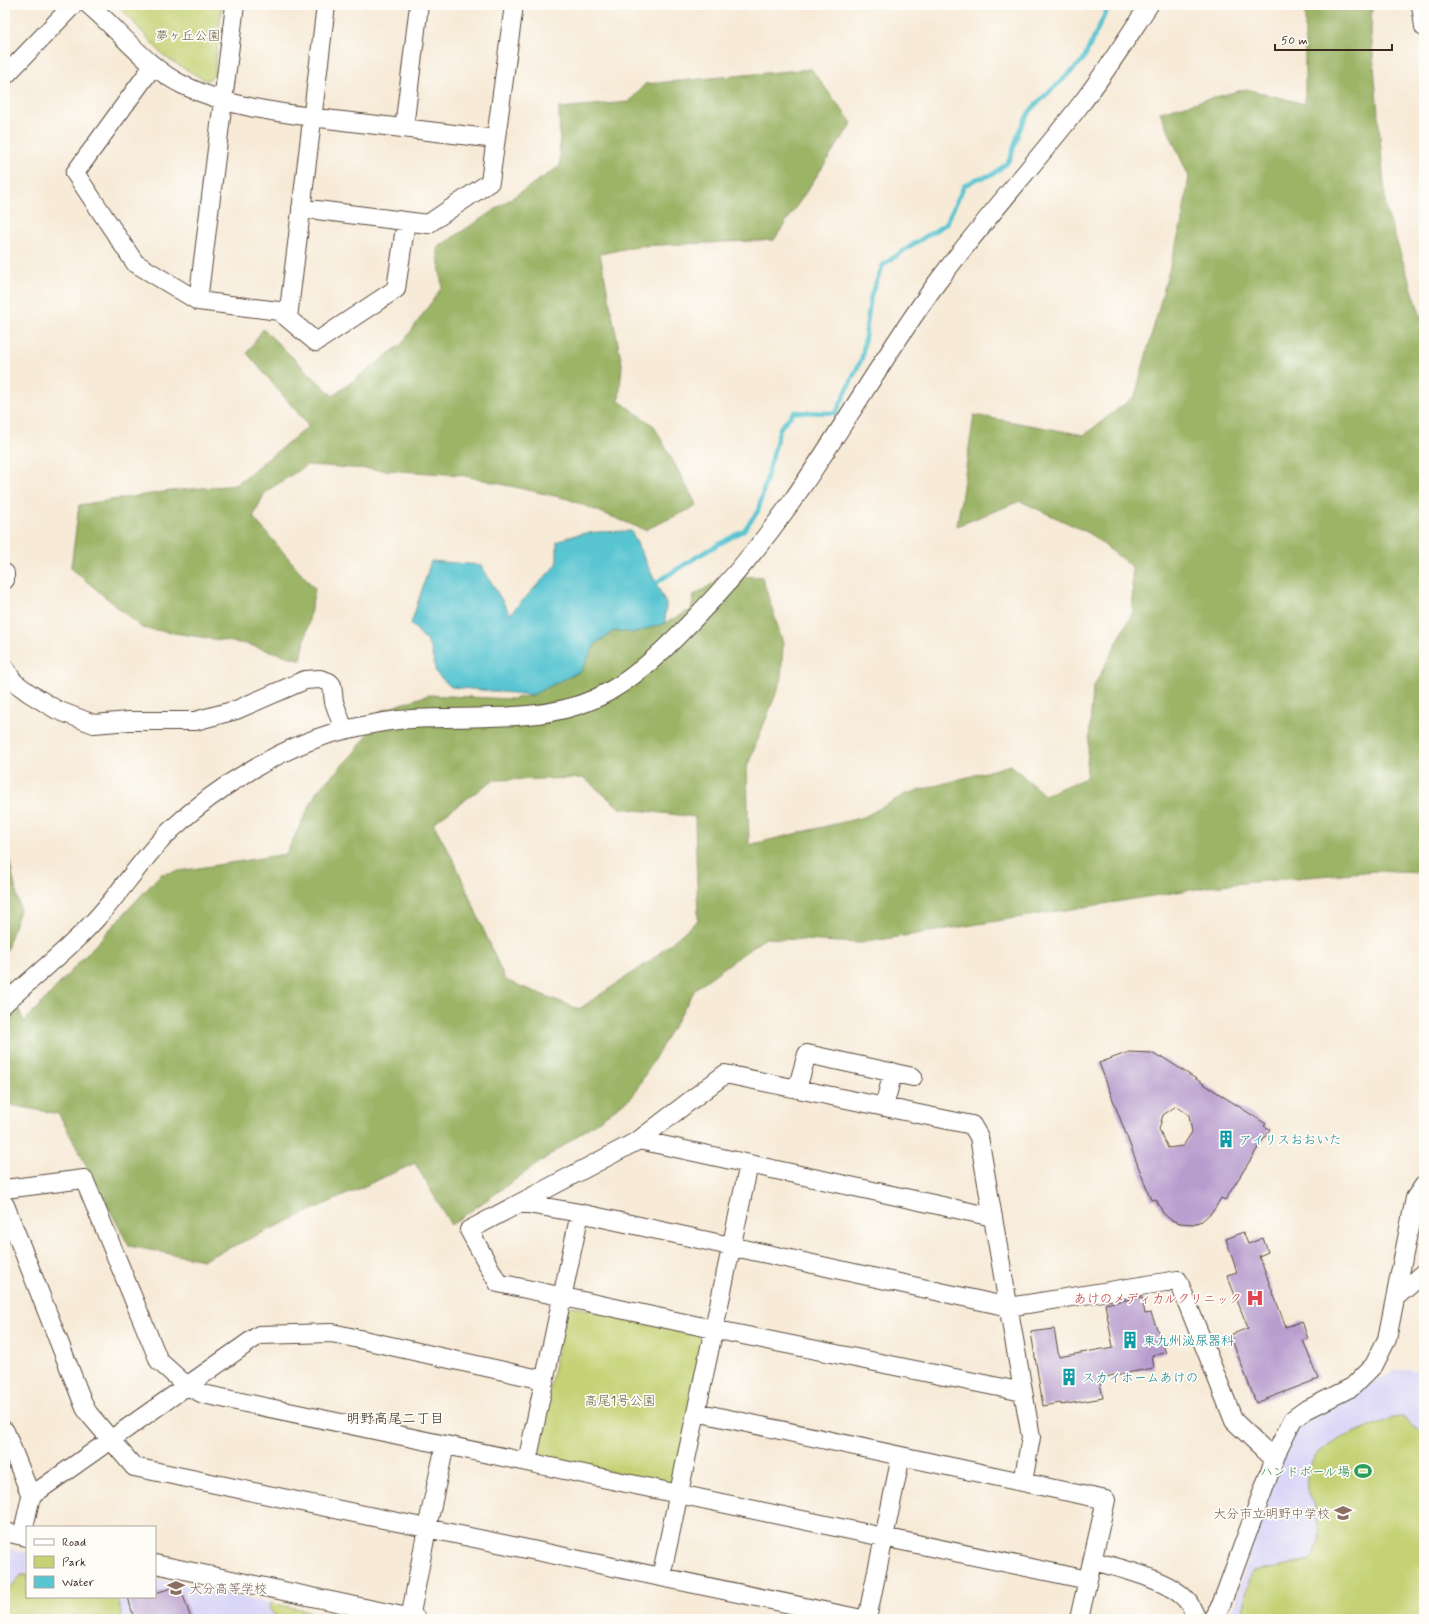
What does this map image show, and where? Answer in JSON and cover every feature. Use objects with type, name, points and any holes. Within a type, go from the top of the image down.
[{"type":"street","points":[[5,76],[73,5]]},
{"type":"street","points":[[89,5],[153,66],[183,85],[223,100],[253,108],[312,117],[496,139]]},
{"type":"street","points":[[198,301],[235,5]]},
{"type":"street","points":[[288,318],[326,5]]},
{"type":"street","points":[[404,128],[419,5]]},
{"type":"street","points":[[301,208],[428,224],[490,182],[514,5]]},
{"type":"street","points":[[5,1003],[102,912],[140,863],[172,829],[215,793],[251,770],[281,754],[344,730],[407,719],[534,714],[558,711],[582,704],[606,694],[627,680],[660,653],[713,599],[765,538],[813,470],[891,347],[936,284],[980,227],[1081,105],[1149,5]]},
{"type":"street","points":[[153,66],[75,173],[135,263],[198,301],[279,311],[316,342],[396,289],[406,221]]},
{"type":"street","points":[[5,574],[5,580]]},
{"type":"street","points":[[5,668],[14,682],[29,693],[57,710],[94,724],[129,721],[195,721],[236,710],[305,680],[320,680],[329,682],[332,685],[334,702],[344,730]]},
{"type":"street","points":[[797,1089],[807,1054],[914,1077]]},
{"type":"street","points":[[884,1107],[893,1072]]},
{"type":"street","points":[[1023,1392],[713,1329],[498,1283],[469,1230],[639,1140],[724,1074],[972,1125],[979,1137],[1031,1437],[1023,1482]]},
{"type":"street","points":[[639,1140],[993,1217]]},
{"type":"street","points":[[661,1577],[749,1164]]},
{"type":"street","points":[[5,1189],[84,1179],[159,1361],[188,1386],[204,1394],[1088,1580]]},
{"type":"street","points":[[1212,1619],[1221,1605],[1274,1459],[1293,1419],[1304,1411],[1352,1387],[1374,1365],[1387,1339],[1416,1198],[1424,1185]]},
{"type":"street","points":[[522,1203],[580,1213],[1009,1307],[1178,1280],[1234,1421],[1274,1459]]},
{"type":"street","points":[[5,1205],[85,1408],[134,1467],[862,1619]]},
{"type":"street","points":[[526,1462],[580,1213]]},
{"type":"street","points":[[1396,1297],[1424,1272]]},
{"type":"street","points":[[18,1535],[31,1496],[259,1335],[332,1333],[544,1380]]},
{"type":"street","points":[[696,1412],[1106,1500],[1079,1619]]},
{"type":"street","points":[[6,1435],[31,1496]]},
{"type":"street","points":[[156,1564],[413,1618],[427,1528],[445,1445]]},
{"type":"street","points":[[867,1619],[901,1456]]},
{"type":"street","points":[[1093,1561],[1141,1575],[1170,1588],[1188,1602],[1197,1619]]},
{"type":"shaded area","name":"大分市立明野中学校","points":[[1410,1369],[1424,1373],[1424,1619],[1230,1619],[1248,1557],[1277,1470],[1299,1426],[1311,1416],[1394,1371]]},
{"type":"shaded area","name":"大分高等学校","points":[[5,1548],[26,1553],[26,1598],[156,1598],[156,1579],[346,1619],[5,1619]]},
{"type":"green space","name":"夢ヶ丘公園","points":[[118,5],[222,5],[214,76],[206,81],[165,57]]},
{"type":"green space","points":[[1305,5],[1372,5],[1371,31],[1386,209],[1424,326],[1424,873],[1374,871],[1221,885],[860,943],[765,938],[696,988],[632,1097],[451,1225],[415,1163],[203,1260],[129,1246],[59,1114],[5,1104],[5,975],[24,1022],[161,874],[286,854],[317,791],[353,754],[366,737],[378,712],[428,695],[511,699],[532,695],[581,671],[595,644],[614,631],[634,633],[665,623],[691,610],[694,595],[726,576],[762,577],[783,643],[781,681],[747,767],[749,845],[864,817],[906,794],[1011,765],[1044,795],[1086,778],[1093,688],[1133,612],[1132,567],[1089,533],[1020,501],[957,526],[974,415],[1084,435],[1135,396],[1181,226],[1189,177],[1160,112],[1246,89],[1305,104]],"holes":[[[584,778],[620,808],[695,817],[698,920],[650,961],[579,1009],[505,980],[455,863],[433,823],[493,780]]]},
{"type":"green space","points":[[811,69],[852,123],[774,240],[637,246],[600,254],[622,364],[619,401],[654,426],[697,506],[645,530],[568,499],[461,475],[307,465],[265,492],[253,517],[315,589],[301,660],[246,644],[142,628],[71,568],[79,505],[170,491],[235,485],[309,426],[247,353],[263,329],[333,396],[402,344],[442,287],[437,248],[560,166],[559,108],[629,102],[645,84]]},
{"type":"green space","points":[[5,840],[20,910],[5,954]]},
{"type":"green space","name":"高尾1号公園","points":[[572,1306],[701,1333],[705,1340],[675,1481],[670,1484],[538,1457],[536,1453],[566,1311]]},
{"type":"green space","name":"大分市立明野中学校","points":[[1402,1417],[1424,1433],[1424,1619],[1240,1619],[1252,1571],[1310,1561],[1314,1555],[1318,1541],[1318,1526],[1315,1510],[1308,1491],[1307,1479],[1311,1463],[1317,1454],[1337,1440],[1346,1436],[1393,1418]]},
{"type":"green space","points":[[21,1575],[26,1575],[26,1598],[116,1598],[123,1619],[5,1619],[5,1594]]},
{"type":"green space","points":[[270,1603],[310,1611],[302,1619],[278,1619],[270,1610]]},
{"type":"water","points":[[631,531],[666,604],[665,623],[634,633],[614,631],[595,644],[581,671],[532,695],[451,687],[436,673],[431,649],[426,640],[411,624],[431,561],[481,565],[510,614],[557,564],[557,542],[574,535]]},
{"type":"building","name":"アイリスおおいた","points":[[1129,1052],[1152,1053],[1160,1058],[1162,1057],[1266,1124],[1264,1126],[1270,1129],[1225,1200],[1221,1198],[1214,1210],[1202,1221],[1193,1224],[1180,1223],[1171,1220],[1163,1213],[1156,1199],[1151,1200],[1099,1063]],"holes":[[[1176,1106],[1189,1115],[1192,1132],[1183,1146],[1168,1148],[1159,1129],[1163,1115]]]},
{"type":"building","name":"あけのメディカルクリニック","points":[[1243,1232],[1248,1244],[1263,1238],[1268,1252],[1259,1256],[1286,1327],[1302,1321],[1308,1339],[1303,1340],[1318,1379],[1256,1403],[1230,1335],[1248,1328],[1227,1275],[1237,1272],[1226,1239]]},
{"type":"building","points":[[1142,1297],[1145,1314],[1151,1313],[1166,1353],[1152,1355],[1154,1368],[1099,1378],[1103,1398],[1061,1405],[1061,1403],[1043,1406],[1031,1332],[1054,1329],[1059,1357],[1113,1347],[1105,1304]]},
{"type":"building","points":[[172,1588],[173,1591],[181,1589],[191,1619],[134,1619],[128,1598],[156,1598],[156,1593]]},
{"type":"waterway","points":[[651,586],[698,556],[744,530],[758,511],[780,428],[794,412],[836,413],[862,358],[871,295],[883,265],[946,224],[964,186],[976,179],[992,175],[1007,163],[1010,159],[1020,129],[1028,114],[1036,104],[1083,60],[1106,12],[1107,5]]},
{"type":"place","name":"アイリスおおいた","points":[[1226,1139]]},
{"type":"place","name":"あけのメディカルクリニック","points":[[1255,1298]]},
{"type":"place","name":"東九州泌尿器科","points":[[1130,1340]]},
{"type":"place","name":"スカイホームあけの","points":[[1069,1377]]},
{"type":"place","name":"ハンドボール場","points":[[1363,1471]]},
{"type":"place","name":"大分市立明野中学校","points":[[1343,1513]]},
{"type":"place","name":"大分高等学校","points":[[176,1588]]},
{"type":"district","name":"明野高尾二丁目","points":[[395,1418]]}]
